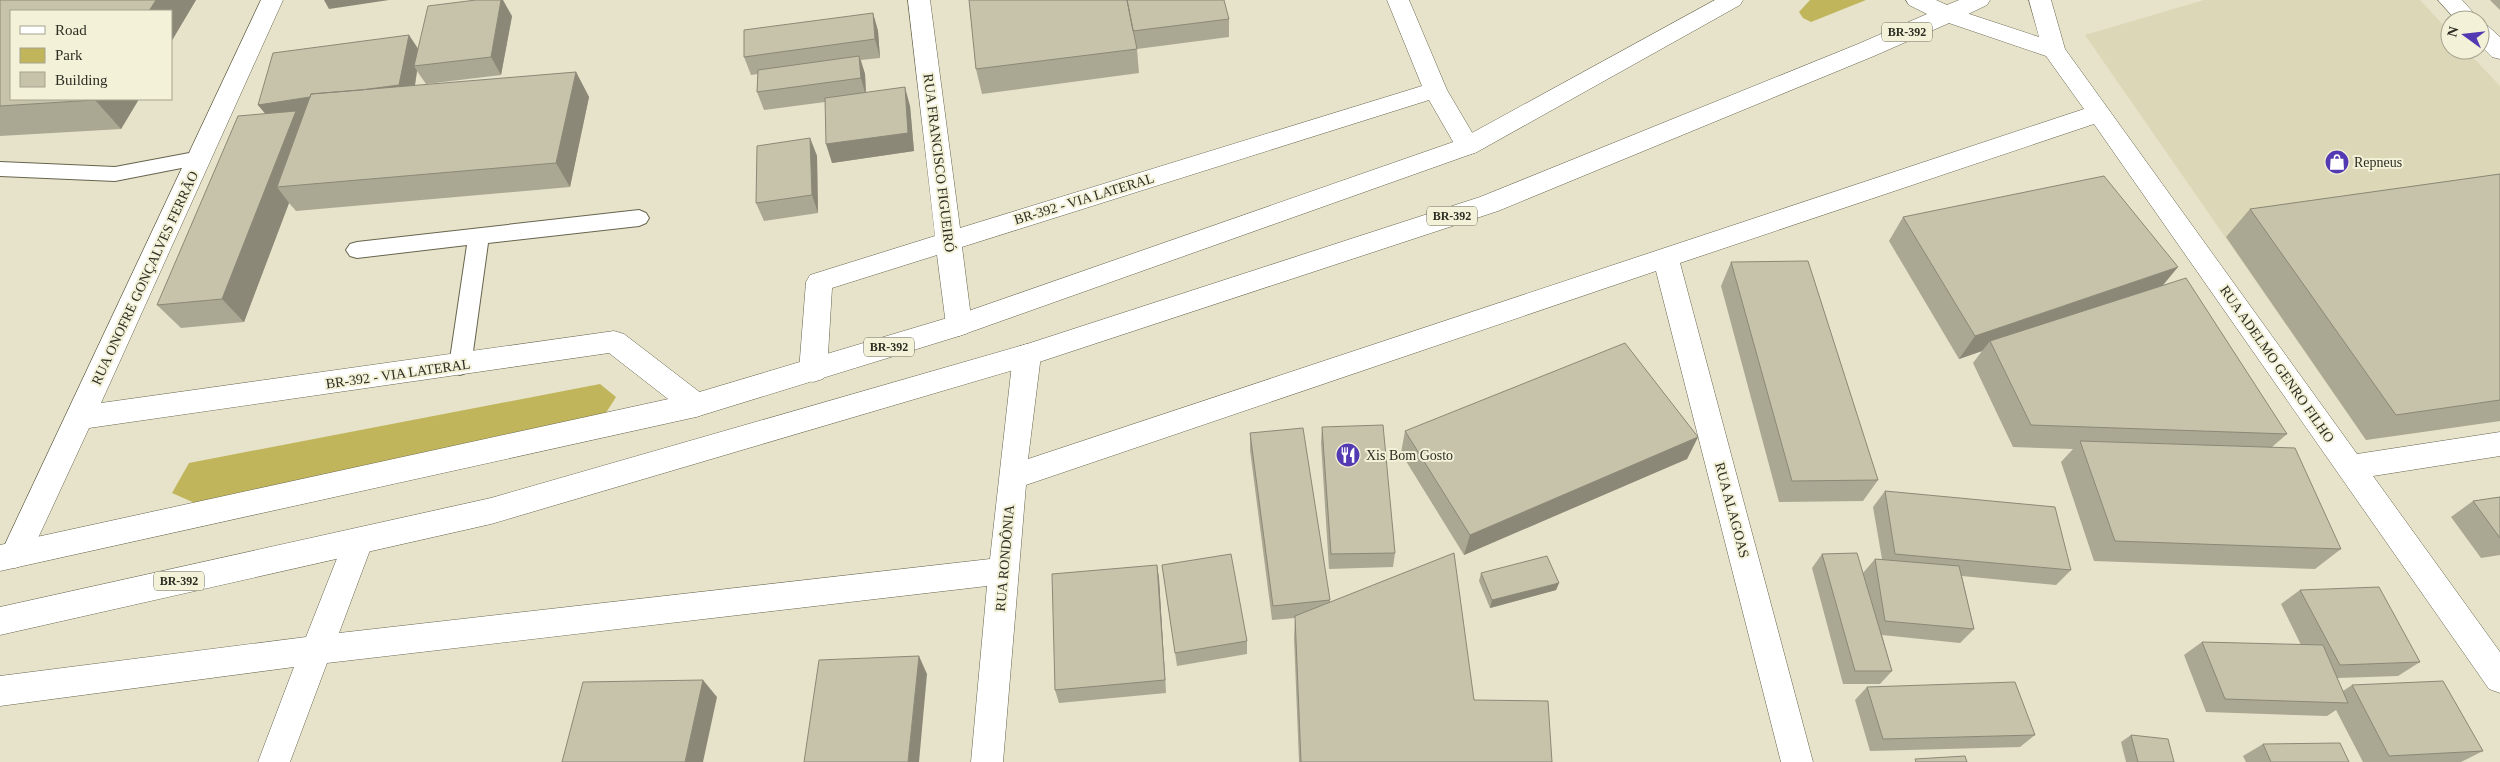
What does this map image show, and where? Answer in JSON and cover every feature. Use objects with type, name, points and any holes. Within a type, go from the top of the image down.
[{"type":"main road","name":"RUA ONOFRE GONÇALVES FERRÃO","points":[[7,556],[80,418],[272,0]]},
{"type":"main road","name":"RUA FRANCISCO FIGUEIRÓ","points":[[919,0],[959,325]]},
{"type":"main road","points":[[1398,0],[1435,90],[1468,146]]},
{"type":"main road","name":"BR-392","points":[[7,556],[696,404],[813,371],[959,325],[1468,146],[1732,0]]},
{"type":"main road","name":"BR-392","points":[[1917,0],[1948,15]]},
{"type":"main road","name":"BR-392","points":[[0,621],[358,542],[500,508],[1027,355],[1489,204],[1948,15],[1979,0]]},
{"type":"main road","name":"RUA ADELMO GENRO FILHO","points":[[2040,0],[2054,50],[2500,678]]},
{"type":"main road","points":[[2448,0],[2458,10]]},
{"type":"main road","points":[[1948,15],[2054,50]]},
{"type":"main road","points":[[2490,41],[2500,51]]},
{"type":"main road","name":"BR-392 - VIA LATERAL","points":[[813,371],[819,282],[1435,90]]},
{"type":"main road","points":[[1012,477],[2099,113]]},
{"type":"main road","name":"RUA ALAGOAS","points":[[1666,258],[1797,762]]},
{"type":"main road","name":"BR-392 - VIA LATERAL","points":[[80,418],[460,366],[614,342],[696,404]]},
{"type":"main road","name":"RUA RONDÔNIA","points":[[988,762],[1012,477],[1027,355]]},
{"type":"main road","points":[[2350,466],[2500,444]]},
{"type":"main road","points":[[274,762],[358,542]]},
{"type":"main road","points":[[0,691],[316,650],[1004,571]]},
{"type":"lane","points":[[0,169],[116,174],[200,158]]},
{"type":"lane","points":[[357,250],[639,218]]},
{"type":"lane","points":[[460,366],[479,236]]},
{"type":"shaded area","name":"Repneus","points":[[2204,0],[2420,0],[2440,21],[2440,60],[2475,60],[2500,86],[2500,421],[2366,440],[2085,35]]},
{"type":"green space","points":[[1810,0],[1866,0],[1811,22],[1803,18],[1799,12]]},
{"type":"green space","points":[[600,384],[616,397],[604,416],[197,504],[172,493],[189,463]]},
{"type":"building","points":[[0,0],[156,0],[150,10],[10,10],[10,100],[95,100],[0,106]]},
{"type":"building","points":[[476,0],[501,0],[491,57],[414,66],[428,6]]},
{"type":"building","points":[[969,0],[1127,0],[1137,49],[976,69]]},
{"type":"building","points":[[1127,0],[1224,0],[1229,19],[1133,31]]},
{"type":"building","points":[[873,13],[875,39],[744,57],[744,30]]},
{"type":"building","points":[[409,35],[399,85],[311,94],[310,97],[258,105],[273,53]]},
{"type":"building","points":[[859,56],[861,78],[757,92],[758,70]]},
{"type":"building","points":[[576,72],[556,163],[277,187],[311,94]]},
{"type":"building","points":[[905,87],[908,133],[826,144],[825,98]]},
{"type":"building","points":[[296,111],[222,299],[157,305],[238,116]]},
{"type":"building","points":[[810,138],[812,195],[756,203],[757,146]]},
{"type":"building","points":[[2500,174],[2500,400],[2396,415],[2250,209]]},
{"type":"building","points":[[2104,176],[2178,267],[1975,336],[1903,217]]},
{"type":"building","points":[[1808,261],[1878,480],[1792,481],[1731,262]]},
{"type":"building","points":[[2186,278],[2287,434],[2031,425],[1990,341]]},
{"type":"building","points":[[1625,343],[1698,437],[1470,535],[1405,431]]},
{"type":"building","points":[[1383,425],[1395,553],[1331,554],[1322,427]]},
{"type":"building","points":[[1303,428],[1330,600],[1273,606],[1250,433]]},
{"type":"building","points":[[2080,441],[2295,448],[2341,549],[2115,541]]},
{"type":"building","points":[[1885,491],[2055,507],[2071,570],[1895,554]]},
{"type":"building","points":[[2500,497],[2500,538],[2473,501]]},
{"type":"building","points":[[1454,553],[1474,700],[1548,701],[1552,762],[1301,762],[1295,616]]},
{"type":"building","points":[[1857,553],[1892,671],[1855,671],[1822,554]]},
{"type":"building","points":[[1231,554],[1247,641],[1175,653],[1162,565]]},
{"type":"building","points":[[1547,556],[1559,583],[1492,600],[1481,573]]},
{"type":"building","points":[[1875,559],[1959,566],[1974,629],[1885,621]]},
{"type":"building","points":[[1157,565],[1165,680],[1055,690],[1052,574]]},
{"type":"building","points":[[2379,587],[2420,662],[2340,665],[2300,590]]},
{"type":"building","points":[[2202,642],[2323,645],[2348,703],[2225,699]]},
{"type":"building","points":[[919,656],[908,762],[804,762],[819,660]]},
{"type":"building","points":[[703,680],[685,762],[562,762],[583,682]]},
{"type":"building","points":[[2443,681],[2483,751],[2389,756],[2352,685]]},
{"type":"building","points":[[2015,682],[2035,735],[1883,739],[1867,687]]},
{"type":"building","points":[[2131,735],[2168,739],[2174,762],[2138,762]]},
{"type":"building","points":[[2340,743],[2349,762],[2271,762],[2263,744]]},
{"type":"building","points":[[1965,756],[1967,762],[1916,762],[1915,759]]},
{"type":"place","name":"Repneus","points":[[2337,162]]},
{"type":"place","name":"Xis Bom Gosto","points":[[1348,455]]}]
